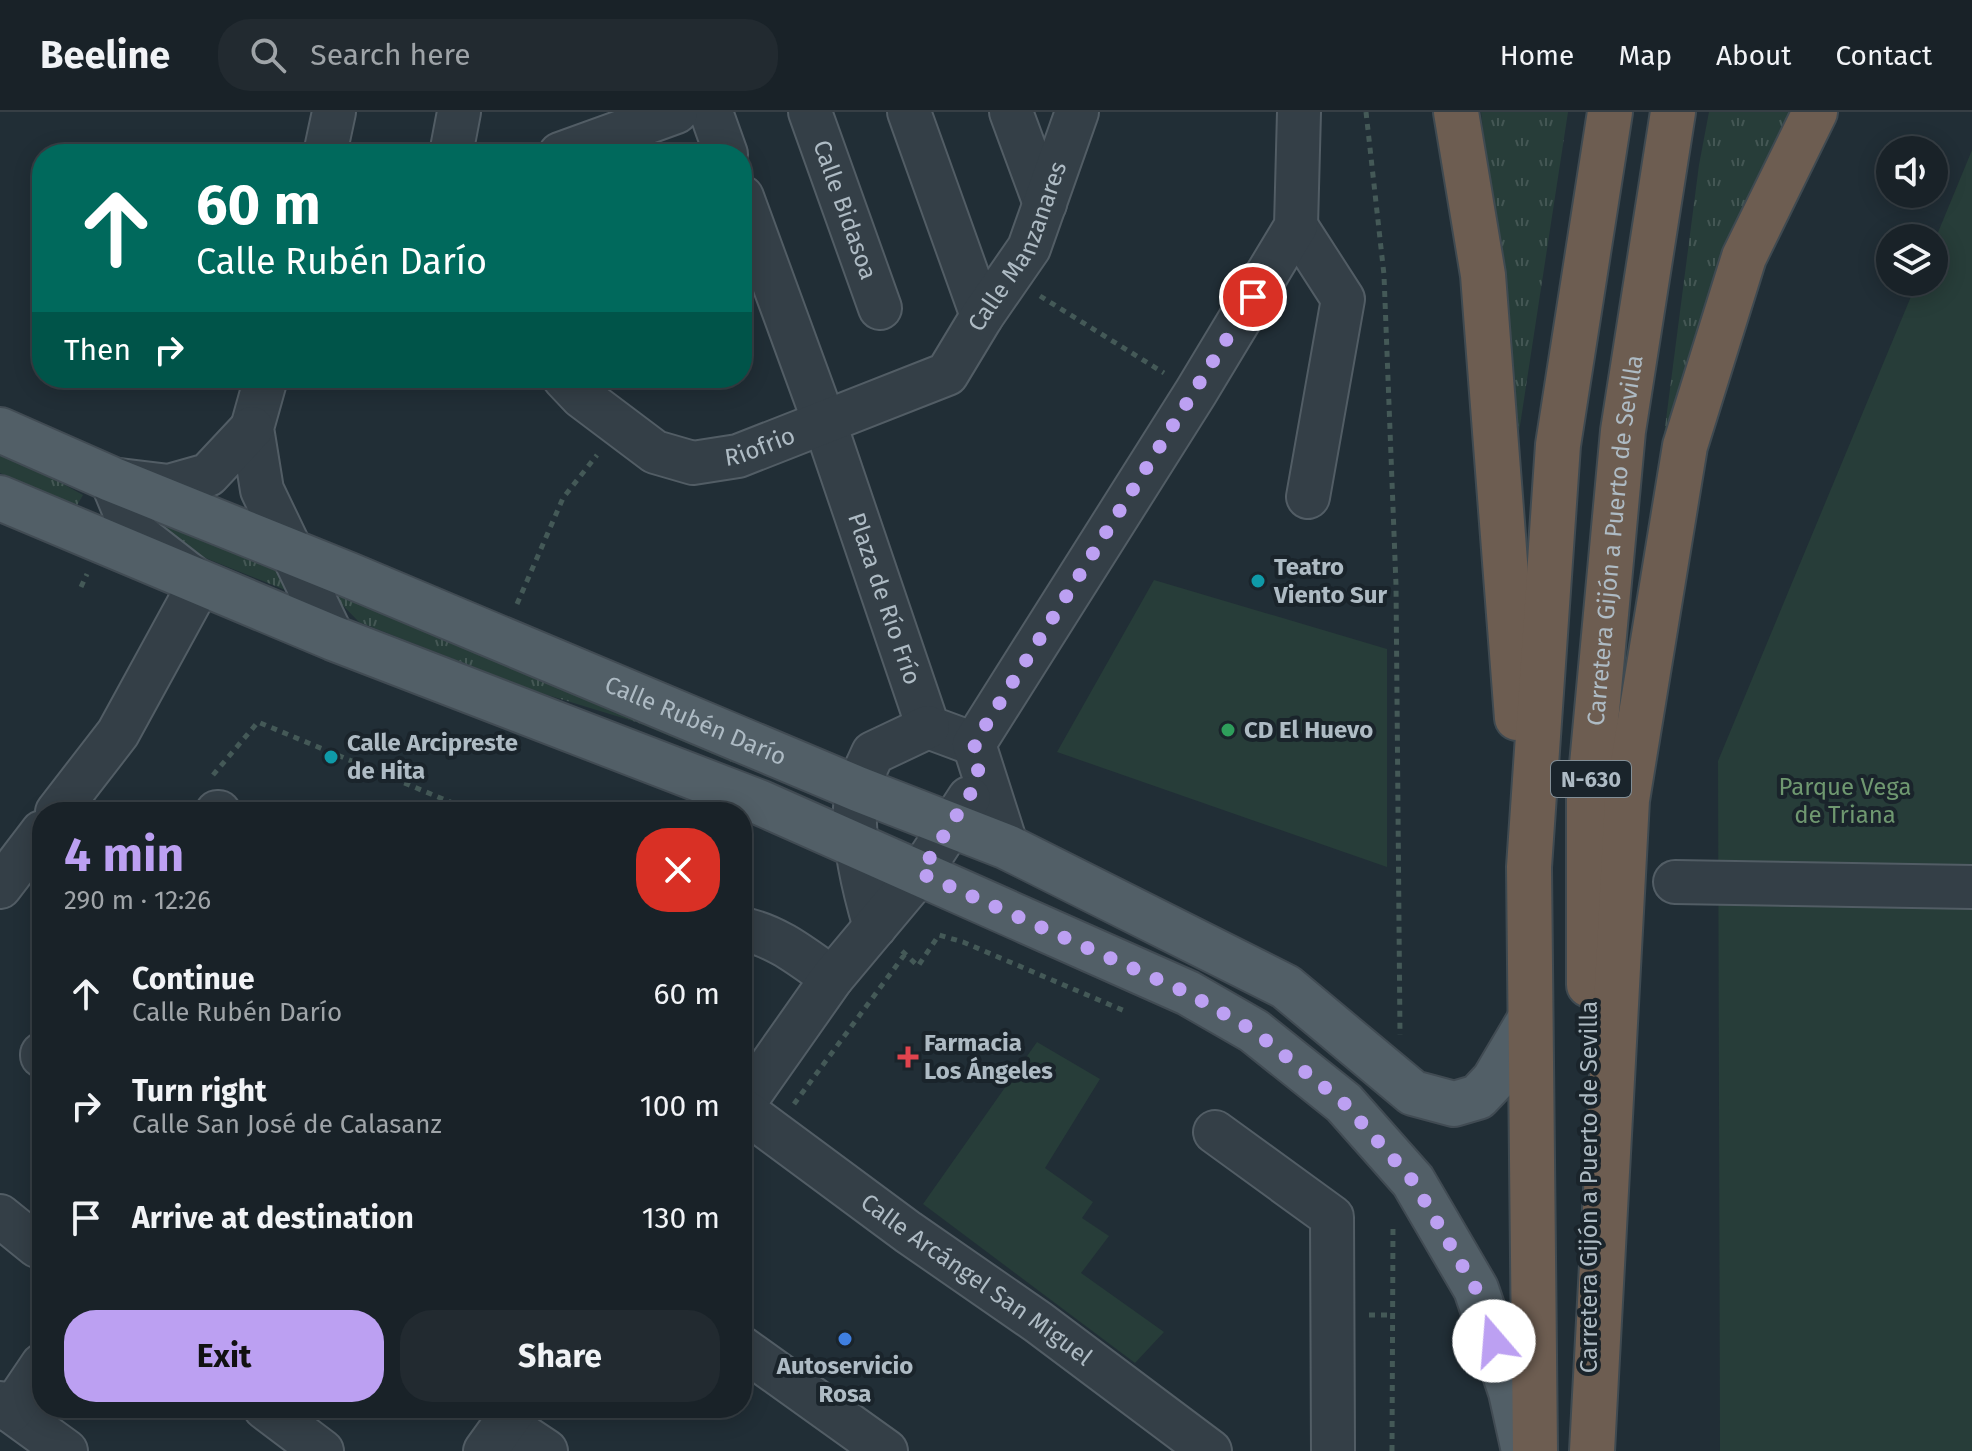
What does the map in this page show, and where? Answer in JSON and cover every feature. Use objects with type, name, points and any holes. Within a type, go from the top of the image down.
[{"type":"highway","points":[[1456,112],[1483,275],[1529,867]]},
{"type":"highway","name":"N-630","points":[[1535,1451],[1529,867],[1558,445],[1610,112]]},
{"type":"highway","name":"Carretera Gijón a Puerto de Sevilla","points":[[1591,1451],[1589,797],[1623,431],[1673,112]]},
{"type":"highway","points":[[1591,1451],[1627,800],[1682,462],[1744,257],[1815,112]]},
{"type":"main road","name":"Calle Rubén Darío","points":[[0,430],[858,789],[1007,847],[1286,987],[1383,1050],[1413,1093],[1454,1104],[1478,1097],[1494,1080],[1530,1019]]},
{"type":"main road","points":[[0,498],[333,638],[761,803],[1188,993],[1254,1031],[1344,1103],[1413,1181],[1476,1289],[1511,1392],[1524,1451]]},
{"type":"street","points":[[327,144],[334,112]]},
{"type":"street","points":[[453,144],[459,112]]},
{"type":"street","points":[[588,144],[676,112]]},
{"type":"street","points":[[711,112],[722,144]]},
{"type":"street","name":"Calle Bidasoa","points":[[810,112],[880,308]]},
{"type":"street","points":[[909,112],[982,316]]},
{"type":"street","points":[[1011,112],[1045,204]]},
{"type":"street","name":"Calle Manzanares","points":[[947,374],[1029,248],[1077,112]]},
{"type":"street","points":[[752,1094],[832,978],[920,873],[950,824],[968,802],[974,788],[977,753],[1296,226],[1299,112]]},
{"type":"street","name":"Plaza de Río Frío","points":[[752,224],[825,424],[928,727]]},
{"type":"street","points":[[1296,226],[1343,299],[1308,497]]},
{"type":"street","name":"Riofrio","points":[[621,427],[655,452],[693,463],[738,456],[947,374]]},
{"type":"street","points":[[263,388],[252,428],[262,490],[333,638]]},
{"type":"street","points":[[573,388],[621,427]]},
{"type":"street","points":[[65,802],[118,733],[200,583],[132,530],[111,479],[169,486],[208,475],[252,428]]},
{"type":"street","points":[[875,927],[864,890],[855,813],[858,789],[873,753],[928,727],[977,753],[1007,847]]},
{"type":"street","points":[[0,887],[32,845]]},
{"type":"street","points":[[1675,882],[1972,887]]},
{"type":"street","points":[[752,932],[786,947],[832,978]]},
{"type":"street","name":"Calle Arcángel San Miguel","points":[[752,1115],[908,1232],[1038,1322],[1210,1451]]},
{"type":"street","points":[[1215,1132],[1332,1217],[1333,1451]]},
{"type":"street","points":[[0,1216],[32,1242]]},
{"type":"street","points":[[752,1355],[886,1451]]},
{"type":"street","points":[[32,1376],[5,1407],[66,1451]]},
{"type":"street","points":[[278,1418],[322,1451]]},
{"type":"street","points":[[501,1427],[546,1451]]},
{"type":"path","points":[[1366,112],[1384,275],[1394,538],[1383,1050]]},
{"type":"path","points":[[1009,276],[1196,392]]},
{"type":"path","points":[[502,639],[563,498],[621,427]]},
{"type":"path","points":[[217,768],[258,722],[450,802]]},
{"type":"path","points":[[792,1106],[905,954]]},
{"type":"green space","points":[[1481,112],[1568,112],[1519,432]]},
{"type":"green space","points":[[1709,112],[1797,112],[1764,175],[1663,443],[1699,165]]},
{"type":"green space","name":"Parque Vega de Triana","points":[[1972,150],[1972,1451],[1720,1451],[1718,761],[1911,296],[1948,296],[1948,224],[1941,224]]},
{"type":"green space","points":[[0,454],[38,470],[83,495],[76,507],[0,473]]},
{"type":"green space","points":[[133,504],[284,569],[298,595],[153,537]]},
{"type":"green space","name":"CD El Huevo","points":[[1154,580],[1387,649],[1387,867],[1057,752]]},
{"type":"green space","points":[[321,583],[738,754],[734,763],[636,722],[541,693],[359,622]]},
{"type":"green space","points":[[1037,1042],[1100,1079],[1045,1168],[1093,1202],[1082,1218],[1109,1236],[1081,1273],[1164,1332],[1135,1363],[923,1204]]},
{"type":"place","name":"Teatro Viento Sur","points":[[1258,581]]},
{"type":"place","name":"CD El Huevo","points":[[1228,730]]},
{"type":"place","name":"Calle Arcipreste de Hita","points":[[331,757]]},
{"type":"place","name":"Farmacia Los Ángeles","points":[[908,1057]]},
{"type":"place","name":"Autoservicio Rosa","points":[[845,1339]]},
{"type":"route","points":[[1253,297],[974,744],[980,762],[974,788],[968,802],[950,824],[920,873],[1188,993],[1254,1031],[1344,1103],[1413,1181],[1476,1289],[1494,1341]]}]
